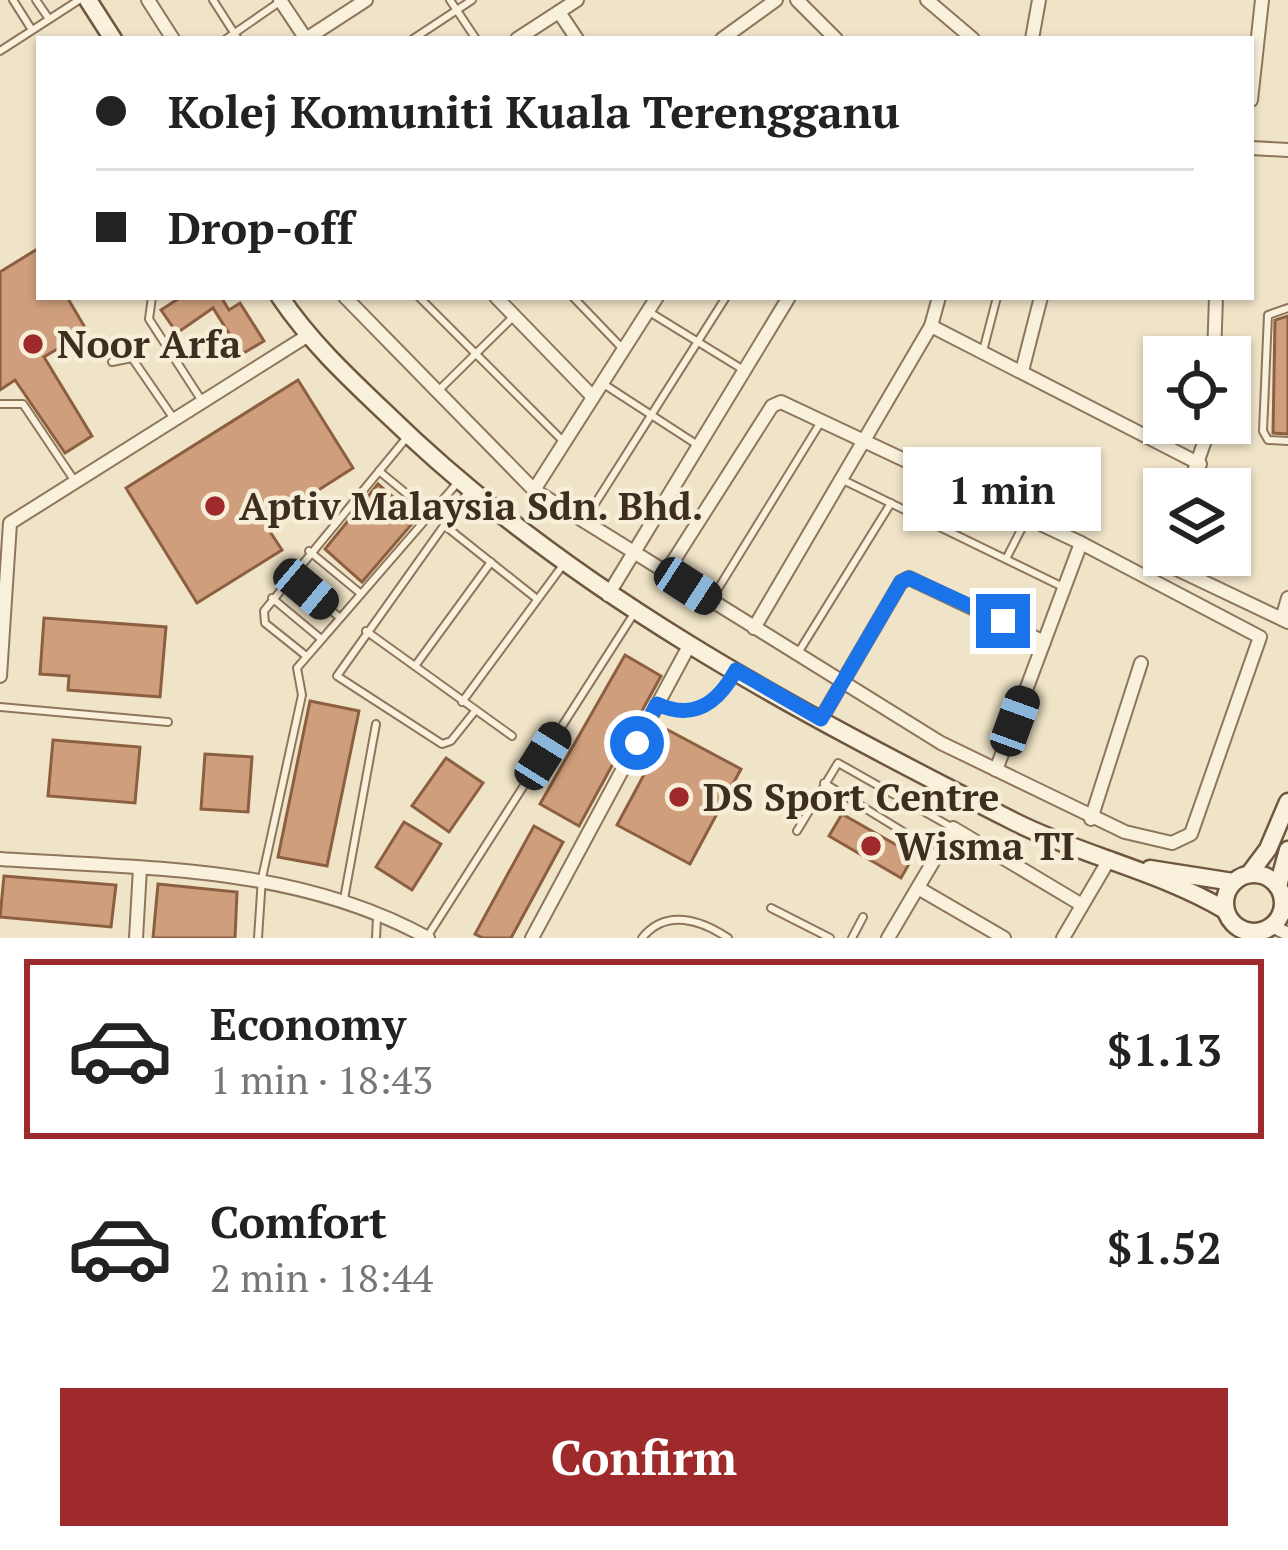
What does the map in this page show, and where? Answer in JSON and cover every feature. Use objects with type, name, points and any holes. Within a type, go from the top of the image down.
[{"type":"street","points":[[88,0],[111,36]]},
{"type":"street","points":[[148,0],[171,36]]},
{"type":"street","points":[[281,0],[304,36]]},
{"type":"street","points":[[311,36],[366,0]]},
{"type":"street","points":[[523,36],[578,0]]},
{"type":"street","points":[[726,36],[776,0]]},
{"type":"street","points":[[797,0],[833,36]]},
{"type":"street","points":[[927,0],[969,36]]},
{"type":"street","points":[[1033,36],[1039,0]]},
{"type":"street","points":[[1254,73],[1262,0]]},
{"type":"street","points":[[559,12],[575,36]]},
{"type":"street","points":[[1254,148],[1288,150]]},
{"type":"street","points":[[282,300],[307,336],[409,435],[564,563],[608,595],[821,719],[1018,824],[1138,868],[1244,931],[1270,932],[1283,897],[1288,850]]},
{"type":"street","points":[[348,300],[535,490],[842,682],[1091,819],[1172,843],[1192,834],[1260,638],[1081,543],[789,404],[772,406],[667,572]]},
{"type":"street","points":[[499,300],[593,397]]},
{"type":"street","points":[[608,595],[643,558],[699,446],[787,300]]},
{"type":"street","points":[[754,628],[931,326],[938,300]]},
{"type":"street","points":[[1022,371],[1040,300]]},
{"type":"street","points":[[1215,336],[1216,300]]},
{"type":"street","points":[[535,490],[652,302]]},
{"type":"street","points":[[931,326],[1200,464]]},
{"type":"street","points":[[0,676],[5,518],[74,481],[307,336]]},
{"type":"street","points":[[1198,468],[1205,444]]},
{"type":"street","points":[[996,770],[1081,543]]},
{"type":"street","points":[[1191,576],[1285,621],[1288,598]]},
{"type":"street","points":[[821,719],[901,582],[909,578],[1044,642]]},
{"type":"street","points":[[532,938],[690,644]]},
{"type":"street","points":[[1091,819],[1142,663]]},
{"type":"street","points":[[1227,923],[1241,878],[1268,849],[1288,802]]},
{"type":"street","points":[[888,938],[953,828],[1082,905]]},
{"type":"street","points":[[1063,938],[1111,858]]},
{"type":"street","points":[[0,859],[262,878],[344,899],[422,934]]},
{"type":"street","points":[[136,938],[140,868]]},
{"type":"street","points":[[1138,868],[1268,877],[1283,897]]},
{"type":"street","points":[[918,887],[1004,938]]},
{"type":"lane","points":[[13,0],[32,30]]},
{"type":"lane","points":[[36,0],[49,19]]},
{"type":"lane","points":[[0,51],[79,0]]},
{"type":"lane","points":[[213,0],[236,36],[281,0]]},
{"type":"lane","points":[[450,0],[474,36]]},
{"type":"lane","points":[[417,36],[472,0]]},
{"type":"lane","points":[[152,300],[149,320],[202,401]]},
{"type":"lane","points":[[422,300],[564,443]]},
{"type":"lane","points":[[576,300],[624,349]]},
{"type":"lane","points":[[584,521],[724,300]]},
{"type":"lane","points":[[983,351],[996,300]]},
{"type":"lane","points":[[652,302],[698,341],[745,371]]},
{"type":"lane","points":[[1288,308],[1268,315],[1263,431],[1268,440],[1288,441]]},
{"type":"lane","points":[[435,393],[514,316]]},
{"type":"lane","points":[[112,362],[132,358],[174,419]]},
{"type":"lane","points":[[602,383],[699,446]]},
{"type":"lane","points":[[0,404],[22,404],[74,481]]},
{"type":"lane","points":[[711,600],[822,420]]},
{"type":"lane","points":[[304,655],[262,617],[309,550],[409,435]]},
{"type":"lane","points":[[379,471],[430,513]]},
{"type":"lane","points":[[842,479],[1065,588]]},
{"type":"lane","points":[[258,938],[262,878],[302,694],[296,673],[304,655],[430,513],[465,484]]},
{"type":"lane","points":[[465,484],[443,525],[340,664],[339,680],[442,744],[452,741],[475,711]]},
{"type":"lane","points":[[798,654],[891,503]]},
{"type":"lane","points":[[1006,559],[1027,518]]},
{"type":"lane","points":[[443,525],[537,599]]},
{"type":"lane","points":[[309,550],[360,593]]},
{"type":"lane","points":[[414,667],[491,562]]},
{"type":"lane","points":[[462,702],[564,563]]},
{"type":"lane","points":[[290,576],[340,617]]},
{"type":"lane","points":[[272,598],[320,638]]},
{"type":"lane","points":[[422,934],[635,611]]},
{"type":"lane","points":[[366,631],[512,736]]},
{"type":"lane","points":[[657,704],[675,712],[696,710],[718,698],[736,670]]},
{"type":"lane","points":[[0,706],[168,722]]},
{"type":"lane","points":[[344,899],[376,724]]},
{"type":"lane","points":[[797,831],[833,766],[846,765],[953,828]]},
{"type":"lane","points":[[824,783],[915,839]]},
{"type":"lane","points":[[771,908],[830,938]]},
{"type":"lane","points":[[376,938],[378,912]]},
{"type":"lane","points":[[852,938],[863,916]]},
{"type":"lane","points":[[642,938],[656,924],[691,919],[728,938]]},
{"type":"building","name":"Noor Arfa","points":[[36,250],[36,300],[69,300],[87,331],[44,357],[92,436],[65,453],[15,380],[0,390],[0,272]]},
{"type":"building","points":[[176,300],[223,300],[229,310],[240,303],[264,341],[242,354],[213,308],[177,333],[161,310]]},
{"type":"building","points":[[1288,316],[1288,434],[1273,433],[1275,320]]},
{"type":"building","name":"Aptiv Malaysia Sdn. Bhd.","points":[[298,380],[353,468],[265,524],[282,550],[197,603],[126,488]]},
{"type":"building","points":[[378,484],[417,518],[362,582],[325,549]]},
{"type":"building","points":[[44,618],[166,627],[160,697],[68,690],[69,676],[40,674]]},
{"type":"building","points":[[625,655],[661,676],[579,826],[540,804]]},
{"type":"building","points":[[310,701],[359,711],[327,866],[278,857]]},
{"type":"building","name":"DS Sport Centre","points":[[668,730],[741,769],[690,864],[617,825]]},
{"type":"building","points":[[53,740],[140,747],[135,803],[48,796]]},
{"type":"building","points":[[205,754],[252,757],[248,812],[201,809]]},
{"type":"building","points":[[446,758],[483,783],[449,832],[412,806]]},
{"type":"building","name":"Wisma TI","points":[[842,814],[914,855],[901,878],[829,836]]},
{"type":"building","points":[[404,822],[441,844],[412,890],[376,867]]},
{"type":"building","points":[[534,826],[563,842],[511,938],[475,934]]},
{"type":"building","points":[[4,876],[116,885],[111,927],[0,917]]},
{"type":"building","points":[[158,884],[237,892],[235,938],[153,938]]},
{"type":"place","name":"Noor Arfa","points":[[33,344]]},
{"type":"place","name":"Aptiv Malaysia Sdn. Bhd.","points":[[215,506]]},
{"type":"place","name":"DS Sport Centre","points":[[679,797]]},
{"type":"place","name":"Wisma TI","points":[[871,846]]},
{"type":"route","points":[[637,743],[657,704],[675,712],[696,710],[718,698],[736,670],[821,719],[901,582],[909,578],[1003,621]]}]
